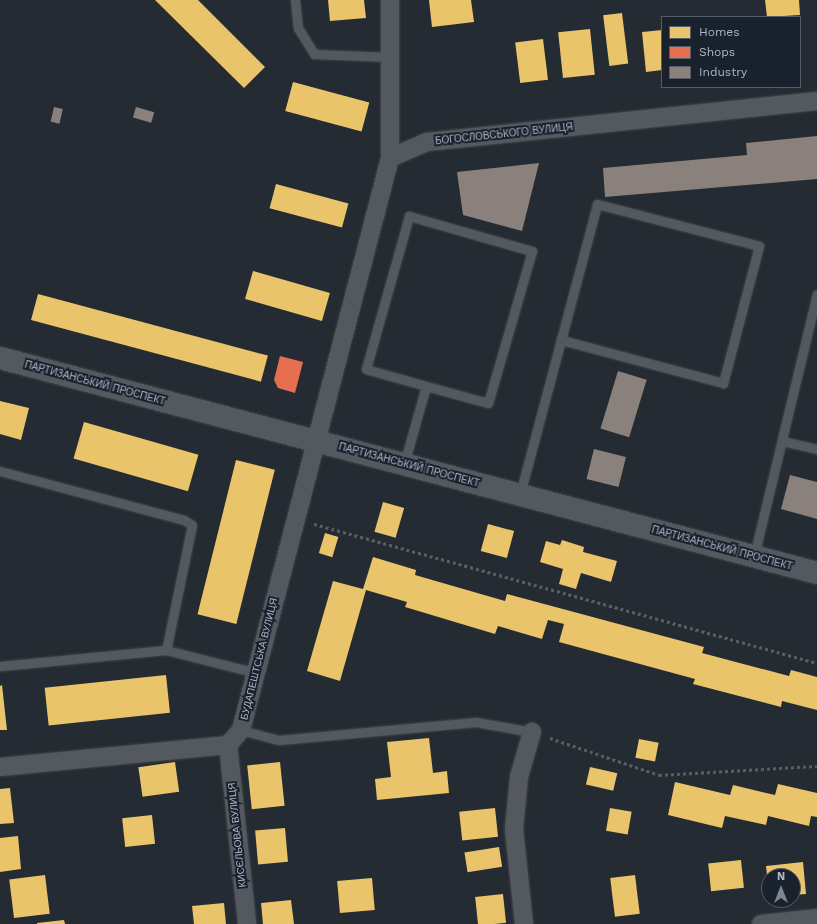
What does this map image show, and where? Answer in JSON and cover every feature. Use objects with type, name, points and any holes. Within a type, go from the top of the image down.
[{"type":"street","points":[[314,440],[390,158],[390,0]]},
{"type":"street","name":"БОГОСЛОВСЬКОГО ВУЛИЦЯ","points":[[390,158],[427,142],[817,101]]},
{"type":"street","name":"ПАРТИЗАНСЬКИЙ ПРОСПЕКТ","points":[[0,358],[817,573]]},
{"type":"street","name":"БУДАПЕШТСЬКА ВУЛИЦЯ","points":[[228,745],[241,730],[314,440]]},
{"type":"street","points":[[524,924],[514,829],[519,777],[532,732]]},
{"type":"street","points":[[0,767],[228,745]]},
{"type":"street","name":"КИСЄЛЬОВА ВУЛИЦЯ","points":[[228,745],[247,924]]},
{"type":"street","points":[[761,924],[817,918]]},
{"type":"lane","points":[[295,0],[298,28],[314,54],[391,56]]},
{"type":"lane","points":[[520,494],[597,204],[759,246],[723,382],[561,340]]},
{"type":"lane","points":[[409,216],[532,251],[488,403],[426,386],[366,369],[409,216]]},
{"type":"lane","points":[[754,556],[817,294]]},
{"type":"lane","points":[[404,464],[426,386]]},
{"type":"lane","points":[[782,440],[817,450]]},
{"type":"lane","points":[[0,471],[184,520],[192,525],[166,650]]},
{"type":"lane","points":[[0,666],[166,650],[256,673]]},
{"type":"lane","points":[[241,730],[279,740],[476,722],[532,732]]},
{"type":"path","points":[[294,519],[817,663]]},
{"type":"path","points":[[532,732],[659,775],[817,766]]},
{"type":"building: Homes","points":[[155,0],[198,0],[265,67],[244,88]]},
{"type":"building: Homes","points":[[328,0],[364,0],[366,18],[330,21]]},
{"type":"building: Homes","points":[[429,0],[471,0],[474,22],[432,27]]},
{"type":"building: Homes","points":[[765,0],[799,0],[800,15],[767,16]]},
{"type":"building: Homes","points":[[622,13],[628,64],[609,66],[603,15]]},
{"type":"building: Homes","points":[[590,29],[595,75],[563,78],[558,32]]},
{"type":"building: Homes","points":[[661,30],[661,70],[646,72],[642,32]]},
{"type":"building: Homes","points":[[543,39],[548,80],[520,83],[515,42]]},
{"type":"building: Homes","points":[[293,82],[369,102],[362,131],[285,111]]},
{"type":"building: Homes","points":[[276,184],[348,203],[342,228],[270,208]]},
{"type":"building: Homes","points":[[253,271],[330,293],[322,321],[245,299]]},
{"type":"building: Homes","points":[[38,294],[268,356],[261,382],[31,320]]},
{"type":"building: Homes","points":[[0,401],[29,408],[21,440],[0,434]]},
{"type":"building: Homes","points":[[84,422],[198,455],[188,491],[74,459]]},
{"type":"building: Homes","points":[[236,460],[275,470],[236,624],[198,614]]},
{"type":"building: Homes","points":[[383,502],[404,508],[396,538],[374,532]]},
{"type":"building: Homes","points":[[488,524],[514,531],[507,558],[481,551]]},
{"type":"building: Homes","points":[[325,533],[338,537],[332,557],[319,553]]},
{"type":"building: Homes","points":[[562,540],[584,547],[583,552],[617,561],[611,582],[581,573],[576,589],[559,584],[563,569],[540,562],[546,541],[560,545]]},
{"type":"building: Homes","points":[[373,557],[416,570],[415,575],[505,601],[507,594],[704,647],[702,653],[789,676],[791,670],[817,677],[817,710],[782,701],[781,707],[693,684],[695,679],[559,642],[564,624],[548,620],[542,639],[498,626],[495,634],[405,607],[407,602],[366,590],[340,681],[307,671],[333,581],[363,589]]},
{"type":"building: Homes","points":[[166,675],[170,713],[49,726],[45,688]]},
{"type":"building: Homes","points":[[2,685],[7,730],[0,730],[0,686]]},
{"type":"building: Homes","points":[[429,738],[433,773],[447,771],[449,793],[377,800],[375,779],[391,777],[387,742]]},
{"type":"building: Homes","points":[[639,739],[659,743],[655,761],[635,758]]},
{"type":"building: Homes","points":[[175,762],[179,792],[143,797],[138,767]]},
{"type":"building: Homes","points":[[280,762],[285,806],[252,809],[247,765]]},
{"type":"building: Homes","points":[[590,767],[617,773],[613,791],[586,785]]},
{"type":"building: Homes","points":[[675,782],[730,795],[733,785],[775,795],[778,784],[817,793],[817,817],[811,816],[809,826],[768,816],[766,825],[725,816],[722,828],[668,815]]},
{"type":"building: Homes","points":[[10,788],[14,823],[0,824],[0,789]]},
{"type":"building: Homes","points":[[495,808],[498,837],[462,841],[459,812]]},
{"type":"building: Homes","points":[[610,808],[632,812],[628,834],[606,831]]},
{"type":"building: Homes","points":[[152,815],[155,844],[125,847],[122,818]]},
{"type":"building: Homes","points":[[285,828],[288,862],[258,864],[255,831]]},
{"type":"building: Homes","points":[[18,836],[21,869],[0,872],[0,838]]},
{"type":"building: Homes","points":[[499,847],[502,867],[468,872],[464,852]]},
{"type":"building: Homes","points":[[741,860],[744,888],[711,891],[708,863]]},
{"type":"building: Homes","points":[[803,862],[806,894],[801,894],[801,868],[766,868],[766,866]]},
{"type":"building: Homes","points":[[45,875],[50,914],[14,918],[9,879]]},
{"type":"building: Homes","points":[[635,875],[640,914],[615,917],[610,878]]},
{"type":"building: Homes","points":[[372,878],[375,910],[340,913],[337,881]]},
{"type":"building: Homes","points":[[503,894],[506,923],[478,924],[475,897]]},
{"type":"building: Homes","points":[[291,900],[294,924],[263,924],[261,903]]},
{"type":"building: Homes","points":[[224,903],[226,924],[194,924],[192,906]]},
{"type":"building: Homes","points":[[64,920],[65,924],[37,924],[37,923]]},
{"type":"building: Shops","points":[[280,356],[303,362],[295,393],[278,388],[274,380]]},
{"type":"building: Industry","points":[[54,107],[63,109],[59,124],[51,122]]},
{"type":"building: Industry","points":[[136,107],[154,112],[151,123],[133,118]]},
{"type":"building: Industry","points":[[817,136],[817,179],[605,197],[603,168],[747,155],[746,143]]},
{"type":"building: Industry","points":[[539,163],[522,231],[463,215],[457,172]]},
{"type":"building: Industry","points":[[618,371],[647,380],[629,437],[600,428]]},
{"type":"building: Industry","points":[[594,449],[626,457],[619,487],[587,479]]},
{"type":"building: Industry","points":[[790,475],[817,482],[817,519],[781,509]]}]
